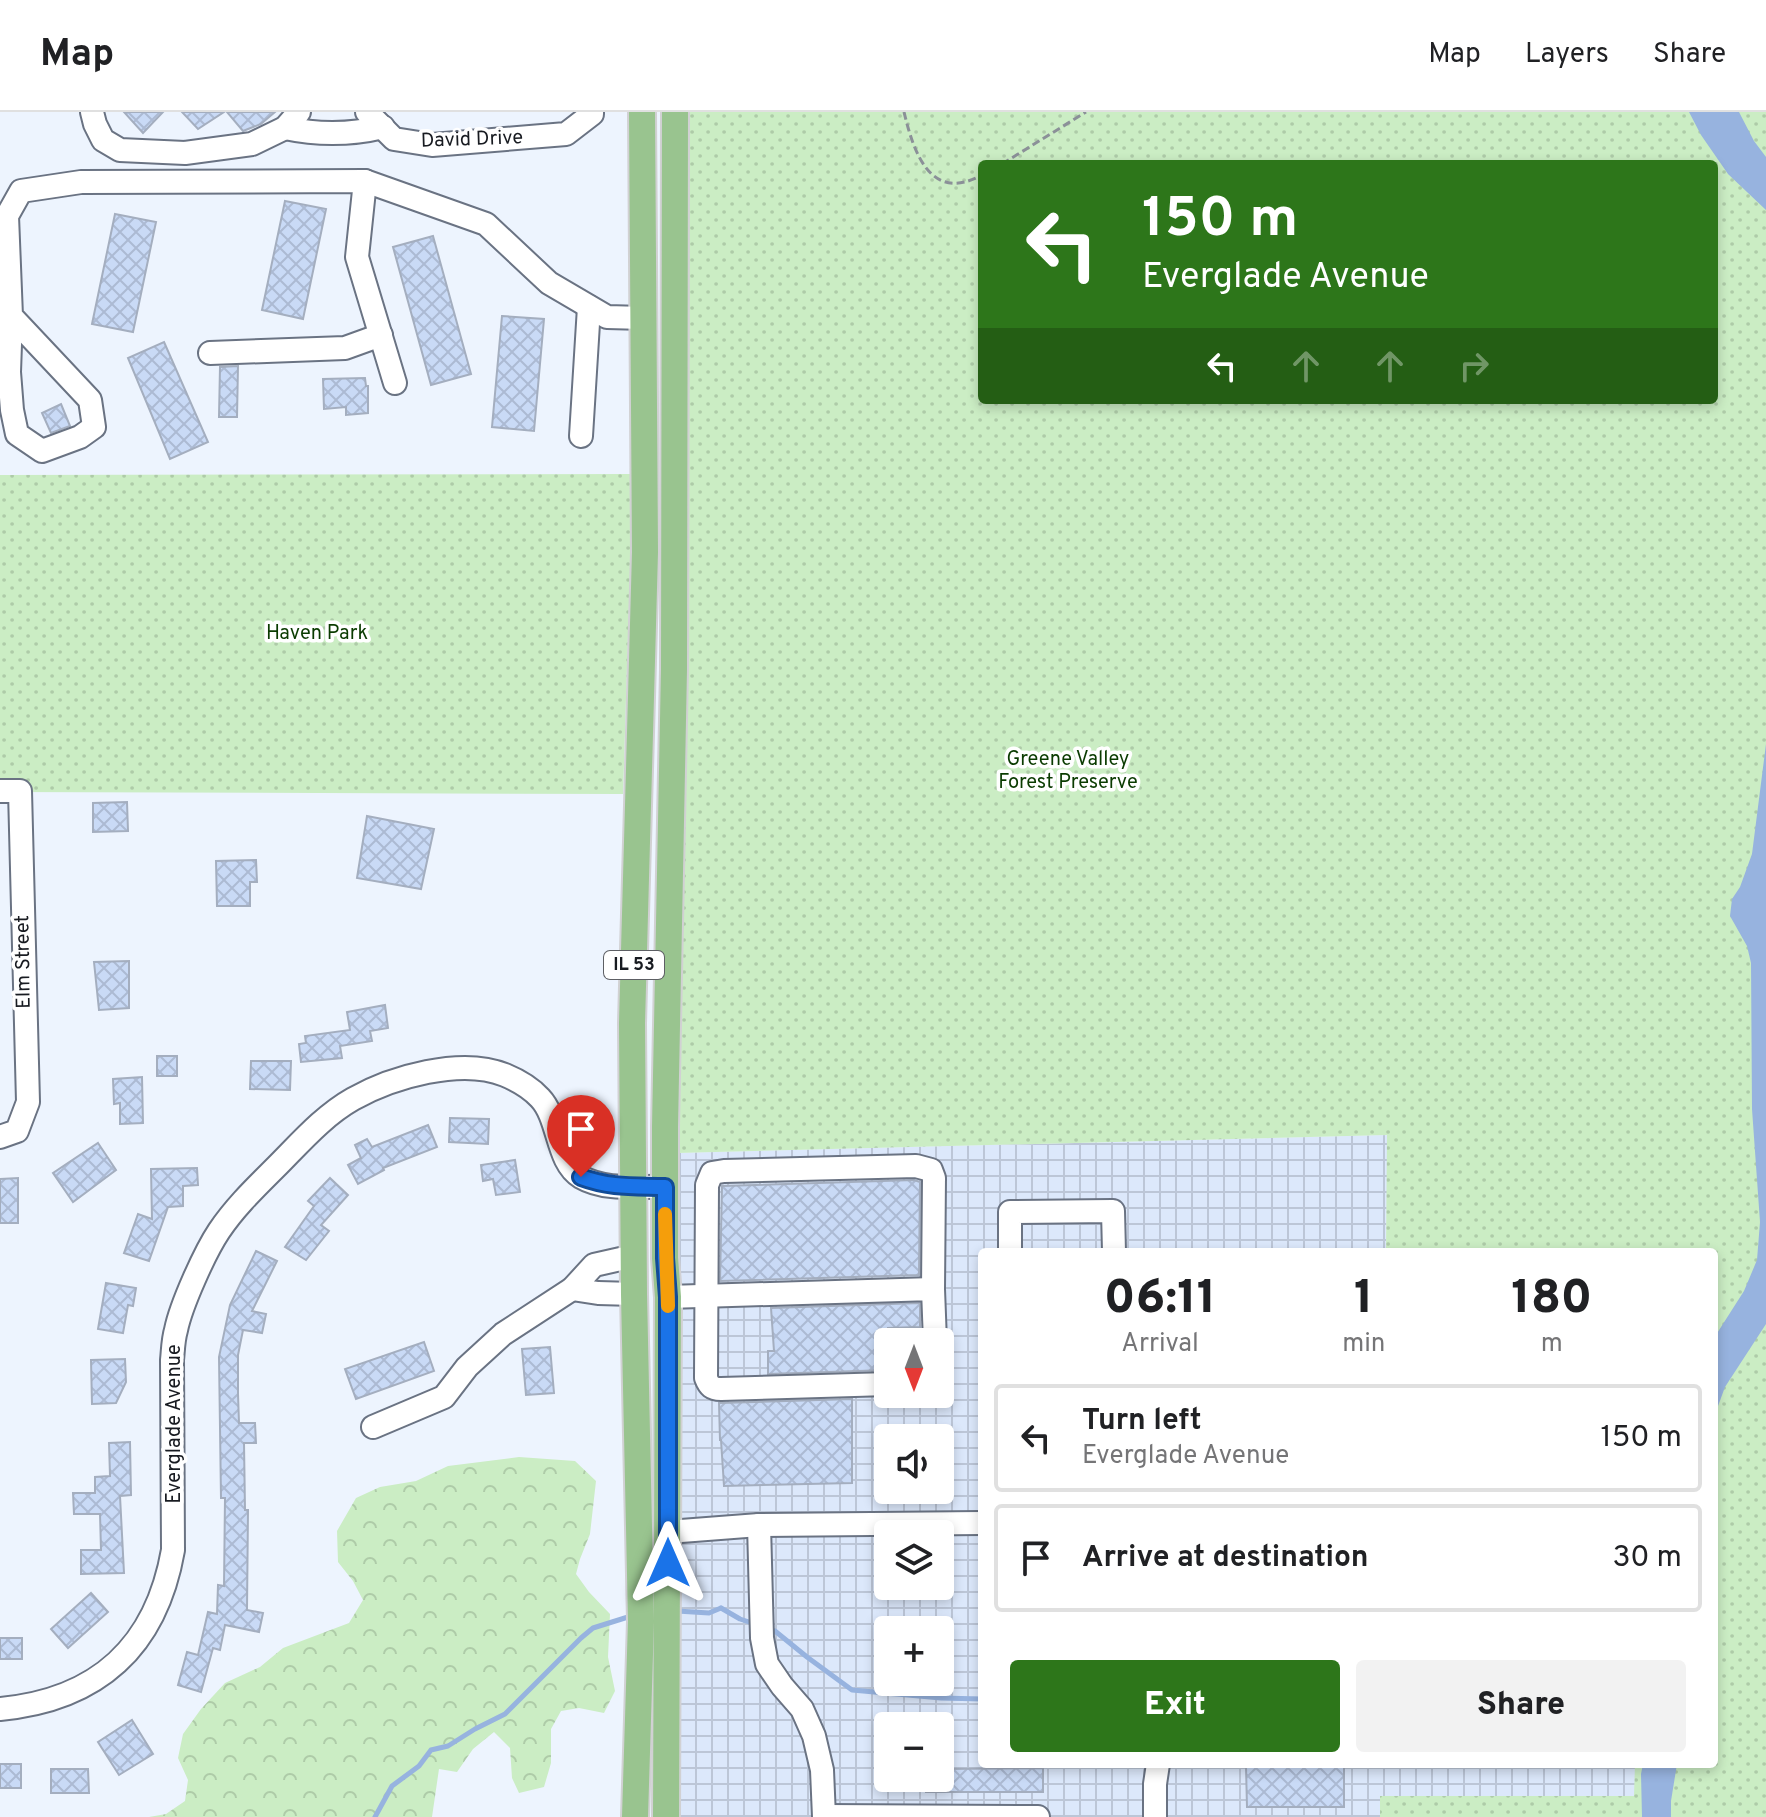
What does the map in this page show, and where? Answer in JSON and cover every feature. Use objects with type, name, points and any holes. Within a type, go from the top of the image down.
[{"type":"main road","name":"IL 53","points":[[635,1817],[641,1612],[632,1023],[645,552],[642,112]]},
{"type":"main road","name":"IL 53","points":[[666,1817],[668,1297],[665,1187],[674,669],[675,112]]},
{"type":"street","name":"David Drive","points":[[92,112],[103,140],[120,150],[185,153],[252,144],[292,120],[306,133],[328,134],[358,133],[375,120],[394,139],[432,145],[566,123],[592,112]]},
{"type":"street","points":[[11,316],[90,400],[94,427],[80,437],[42,451],[17,434],[12,410],[7,216],[21,191],[81,182],[365,181],[486,224],[549,283],[607,317],[644,318]]},
{"type":"street","points":[[365,181],[357,257],[395,383]]},
{"type":"street","points":[[581,436],[589,307]]},
{"type":"street","points":[[210,353],[345,348],[381,335]]},
{"type":"street","name":"Elm Street","points":[[9,1134],[28,1102],[10,791]]},
{"type":"street","name":"Everglade Avenue","points":[[0,1709],[26,1707],[52,1700],[106,1672],[125,1656],[156,1611],[168,1577],[173,1550],[172,1360],[181,1315],[218,1232],[242,1202],[328,1117],[354,1099],[417,1074],[446,1069],[490,1070],[524,1084],[540,1097],[549,1109],[564,1157],[581,1177],[599,1184],[665,1187]]},
{"type":"street","points":[[874,1384],[714,1389],[709,1385],[706,1378],[707,1185],[712,1173],[916,1166],[931,1170],[934,1178],[934,1328]]},
{"type":"street","points":[[1010,1248],[1010,1212],[1113,1211],[1114,1248]]},
{"type":"street","points":[[373,1427],[444,1397],[467,1367],[503,1334],[572,1289],[594,1265],[634,1256]]},
{"type":"street","points":[[572,1289],[634,1294]]},
{"type":"street","points":[[668,1297],[933,1289]]},
{"type":"street","points":[[668,1532],[759,1525],[978,1523]]},
{"type":"street","points":[[759,1525],[762,1638],[767,1664],[802,1709],[814,1736],[822,1770],[824,1816],[1038,1817]]},
{"type":"street","points":[[1155,1817],[1157,1768]]},
{"type":"path","points":[[904,112],[916,148],[934,178],[954,184],[978,177]]},
{"type":"path","points":[[1008,160],[1086,112]]},
{"type":"shaded area","points":[[1388,1135],[1386,1248],[978,1248],[978,1768],[1635,1768],[1635,1796],[1380,1796],[1380,1817],[674,1817],[677,1153]]},
{"type":"green space","name":"Greene Valley Forest Preserve","points":[[679,112],[1766,112],[1766,1817],[1380,1817],[1380,1796],[1634,1796],[1635,1768],[1718,1768],[1718,1248],[1386,1248],[1387,1135],[677,1153]]},
{"type":"green space","name":"Haven Park","points":[[633,474],[623,794],[0,792],[0,475]]},
{"type":"green space","points":[[519,1457],[575,1461],[596,1481],[590,1534],[576,1574],[610,1614],[608,1657],[615,1691],[604,1713],[579,1708],[561,1711],[551,1729],[551,1763],[544,1787],[519,1793],[512,1778],[510,1748],[494,1732],[473,1749],[457,1772],[439,1769],[432,1817],[149,1817],[166,1814],[185,1801],[188,1780],[178,1758],[183,1734],[225,1683],[260,1667],[283,1648],[349,1623],[363,1600],[338,1562],[337,1531],[356,1498],[380,1487],[416,1481],[448,1466]]},
{"type":"water","points":[[1689,112],[1739,112],[1766,157],[1766,210],[1728,174]]},
{"type":"water","points":[[1766,744],[1766,1324],[1725,1387],[1718,1406],[1718,1332],[1744,1291],[1757,1260],[1760,1222],[1752,1109],[1751,963],[1747,946],[1730,916],[1732,899],[1740,887],[1752,854]]},
{"type":"water","points":[[1642,1768],[1676,1768],[1671,1817],[1642,1817]]},
{"type":"building","points":[[124,112],[163,112],[143,133]]},
{"type":"building","points":[[182,112],[224,112],[198,129]]},
{"type":"building","points":[[227,112],[275,112],[261,124],[243,131]]},
{"type":"building","points":[[285,201],[326,209],[303,319],[262,310]]},
{"type":"building","points":[[115,214],[156,222],[133,332],[92,324]]},
{"type":"building","points":[[433,236],[471,374],[431,385],[393,247]]},
{"type":"building","points":[[502,316],[544,319],[534,431],[492,427]]},
{"type":"building","points":[[164,342],[208,442],[170,459],[128,358]]},
{"type":"building","points":[[238,366],[237,417],[219,417],[220,367]]},
{"type":"building","points":[[365,378],[368,413],[346,415],[346,407],[324,409],[323,379]]},
{"type":"building","points":[[61,404],[70,426],[51,433],[42,413]]},
{"type":"building","points":[[127,802],[128,831],[93,832],[93,803]]},
{"type":"building","points":[[367,816],[434,829],[421,889],[357,878]]},
{"type":"building","points":[[256,860],[257,882],[250,882],[250,906],[217,906],[216,861]]},
{"type":"building","points":[[129,961],[129,1008],[99,1010],[94,962]]},
{"type":"building","points":[[385,1005],[388,1028],[370,1031],[372,1041],[340,1046],[342,1058],[301,1062],[299,1044],[306,1043],[305,1036],[350,1030],[347,1012]]},
{"type":"building","points":[[157,1056],[177,1056],[177,1076],[157,1076]]},
{"type":"building","points":[[251,1061],[291,1061],[290,1090],[250,1089]]},
{"type":"building","points":[[142,1077],[143,1123],[120,1124],[120,1103],[114,1104],[113,1079]]},
{"type":"building","points":[[450,1118],[489,1119],[488,1144],[449,1142]]},
{"type":"building","points":[[428,1125],[437,1147],[383,1168],[358,1184],[348,1165],[361,1158],[355,1145],[367,1139],[372,1147]]},
{"type":"building","points":[[98,1143],[116,1170],[73,1202],[53,1173]]},
{"type":"building","points":[[515,1160],[520,1192],[496,1195],[493,1179],[483,1181],[481,1165]]},
{"type":"building","points":[[197,1168],[198,1185],[183,1186],[183,1206],[168,1207],[149,1261],[124,1253],[138,1214],[152,1219],[151,1169]]},
{"type":"building","points":[[18,1178],[18,1223],[0,1223],[0,1179]]},
{"type":"building","points":[[330,1178],[348,1195],[321,1225],[329,1231],[306,1260],[285,1247],[314,1206],[308,1201]]},
{"type":"building","points":[[920,1182],[919,1275],[720,1281],[722,1186]]},
{"type":"building","points":[[256,1251],[277,1261],[252,1311],[266,1314],[262,1333],[243,1330],[238,1355],[239,1423],[255,1423],[256,1443],[244,1443],[245,1510],[248,1510],[247,1610],[263,1613],[259,1632],[225,1625],[220,1650],[213,1648],[201,1692],[178,1685],[187,1652],[198,1655],[208,1612],[217,1614],[218,1585],[224,1586],[225,1498],[221,1498],[219,1357],[230,1305]]},
{"type":"building","points":[[106,1283],[136,1288],[133,1306],[128,1305],[123,1333],[98,1329]]},
{"type":"building","points":[[920,1303],[920,1327],[874,1328],[874,1370],[768,1374],[768,1351],[774,1351],[771,1308]]},
{"type":"building","points":[[424,1342],[434,1371],[356,1399],[345,1369]]},
{"type":"building","points":[[550,1347],[554,1393],[526,1395],[522,1349]]},
{"type":"building","points":[[125,1359],[126,1382],[116,1403],[92,1404],[91,1360]]},
{"type":"building","points":[[852,1399],[852,1483],[724,1486],[719,1403]]},
{"type":"building","points":[[130,1442],[131,1495],[120,1496],[124,1573],[81,1574],[81,1550],[101,1550],[100,1514],[74,1514],[73,1493],[95,1493],[95,1477],[110,1476],[109,1443]]},
{"type":"building","points":[[91,1593],[108,1612],[68,1648],[51,1629]]},
{"type":"building","points":[[0,1638],[22,1638],[22,1659],[0,1659]]},
{"type":"building","points":[[132,1720],[153,1754],[119,1775],[98,1742]]},
{"type":"building","points":[[0,1764],[21,1764],[21,1788],[0,1788]]},
{"type":"building","points":[[1043,1768],[1043,1792],[954,1792],[954,1769]]},
{"type":"building","points":[[1246,1768],[1344,1768],[1344,1807],[1247,1807]]},
{"type":"building","points":[[51,1769],[88,1769],[89,1793],[51,1793]]},
{"type":"waterway","points":[[721,1608],[749,1622]]},
{"type":"waterway","points":[[677,1611],[709,1613],[721,1608]]},
{"type":"waterway","points":[[375,1817],[392,1786],[419,1766],[431,1750],[448,1746],[505,1714],[593,1628],[628,1617]]},
{"type":"waterway","points":[[775,1631],[852,1690],[978,1699]]},
{"type":"slow traffic","points":[[665,1214],[668,1306]]},
{"type":"route","points":[[581,1177],[599,1184],[665,1187],[668,1563]]}]
